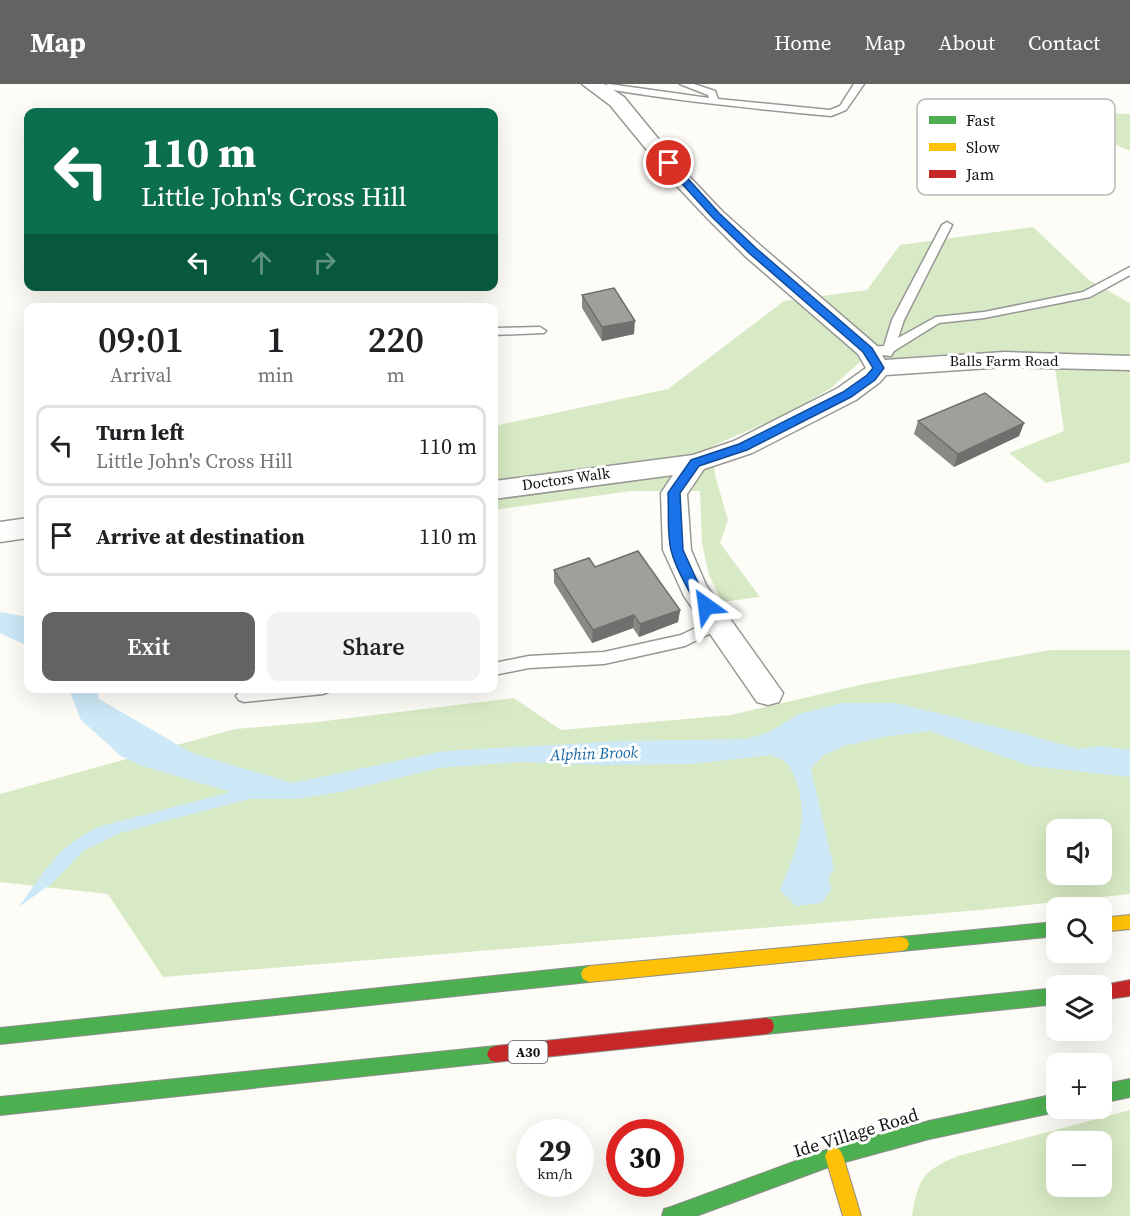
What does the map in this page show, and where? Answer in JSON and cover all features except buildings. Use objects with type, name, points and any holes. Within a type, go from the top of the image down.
[{"type":"main road","points":[[1112,924],[1130,922]]},
{"type":"main road","points":[[0,1036],[661,966],[1046,930]]},
{"type":"main road","points":[[1112,990],[1130,988]]},
{"type":"main road","name":"A30","points":[[0,1106],[1046,997]]},
{"type":"main road","points":[[1112,1092],[1130,1088]]},
{"type":"main road","name":"Ide Village Road","points":[[671,1216],[834,1155],[929,1130],[1046,1106]]},
{"type":"main road","points":[[834,1155],[852,1216]]},
{"type":"street","points":[[594,86],[617,101],[681,179],[715,215],[753,251],[878,356]]},
{"type":"street","name":"Balls Farm Road","points":[[878,356],[939,361],[1017,359],[1130,363]]},
{"type":"street","name":"Doctors Walk","points":[[498,488],[695,463],[743,447],[847,394],[871,377],[878,356]]},
{"type":"street","points":[[695,463],[674,493],[677,550],[694,589],[768,693]]},
{"type":"street","points":[[639,469],[674,493]]},
{"type":"street","points":[[0,532],[24,529]]},
{"type":"lane","points":[[686,84],[712,93],[714,98],[712,102]]},
{"type":"lane","points":[[594,86],[712,102],[831,113],[843,108],[859,84]]},
{"type":"lane","points":[[878,356],[947,225]]},
{"type":"lane","points":[[878,356],[936,320],[984,315],[1086,295],[1130,270]]},
{"type":"lane","points":[[498,332],[540,331]]},
{"type":"lane","points":[[498,668],[529,662],[604,658],[685,640],[718,623]]},
{"type":"lane","points":[[244,696],[273,693]]},
{"type":"green space","points":[[1115,114],[1130,114],[1130,151],[1115,145]]},
{"type":"green space","points":[[1033,227],[1089,280],[1130,303],[1130,462],[1046,483],[1009,453],[1064,431],[1055,367],[1047,353],[934,355],[861,361],[831,388],[787,414],[712,446],[715,475],[728,520],[720,543],[760,597],[722,602],[709,575],[702,543],[700,491],[631,491],[498,509],[498,425],[668,389],[784,301],[867,290],[900,245]]},
{"type":"green space","points":[[1050,650],[1130,650],[1130,894],[1102,897],[1046,897],[1046,903],[980,910],[163,977],[108,894],[0,882],[0,794],[235,729],[317,722],[514,698],[561,730],[731,715],[864,684]]},
{"type":"green space","points":[[1130,1110],[1130,1216],[912,1216],[917,1193],[924,1178],[936,1166],[946,1161],[1046,1132],[1046,1197],[1112,1197],[1112,1131],[1051,1131],[1096,1119],[1112,1119],[1112,1115]]},
{"type":"water","points":[[0,612],[24,616],[24,644],[0,633]]},
{"type":"water","name":"Alphin Brook","points":[[71,693],[98,693],[99,699],[192,753],[292,783],[444,751],[621,741],[746,739],[769,732],[799,714],[842,703],[895,703],[1018,732],[1078,749],[1102,746],[1130,750],[1130,777],[1030,766],[929,731],[883,737],[844,746],[824,755],[811,769],[834,868],[828,879],[832,888],[822,903],[796,906],[780,890],[796,849],[802,810],[792,771],[784,761],[771,755],[693,764],[603,765],[520,762],[439,768],[341,792],[297,799],[249,799],[120,833],[83,851],[52,883],[19,907],[54,860],[87,833],[101,826],[231,792],[142,766],[121,756],[81,720]]},
{"type":"traffic: fast","points":[[901,944],[1046,930]]},
{"type":"traffic: fast","points":[[0,1036],[589,974]]},
{"type":"traffic: fast","points":[[766,1026],[1046,997]]},
{"type":"traffic: fast","points":[[0,1106],[496,1054]]},
{"type":"traffic: fast","points":[[1112,1092],[1130,1088]]},
{"type":"traffic: fast","points":[[671,1216],[834,1156],[929,1130],[1046,1105]]},
{"type":"traffic: slow","points":[[1112,924],[1130,922]]},
{"type":"traffic: slow","points":[[589,974],[901,944]]},
{"type":"traffic: slow","points":[[834,1156],[852,1216]]},
{"type":"traffic: jam","points":[[1112,990],[1130,988]]},
{"type":"traffic: jam","points":[[496,1054],[766,1026]]},
{"type":"route","points":[[669,163],[715,215],[753,251],[868,350],[878,368],[871,377],[847,394],[743,447],[695,463],[674,493],[677,550],[694,589],[706,606]]}]
